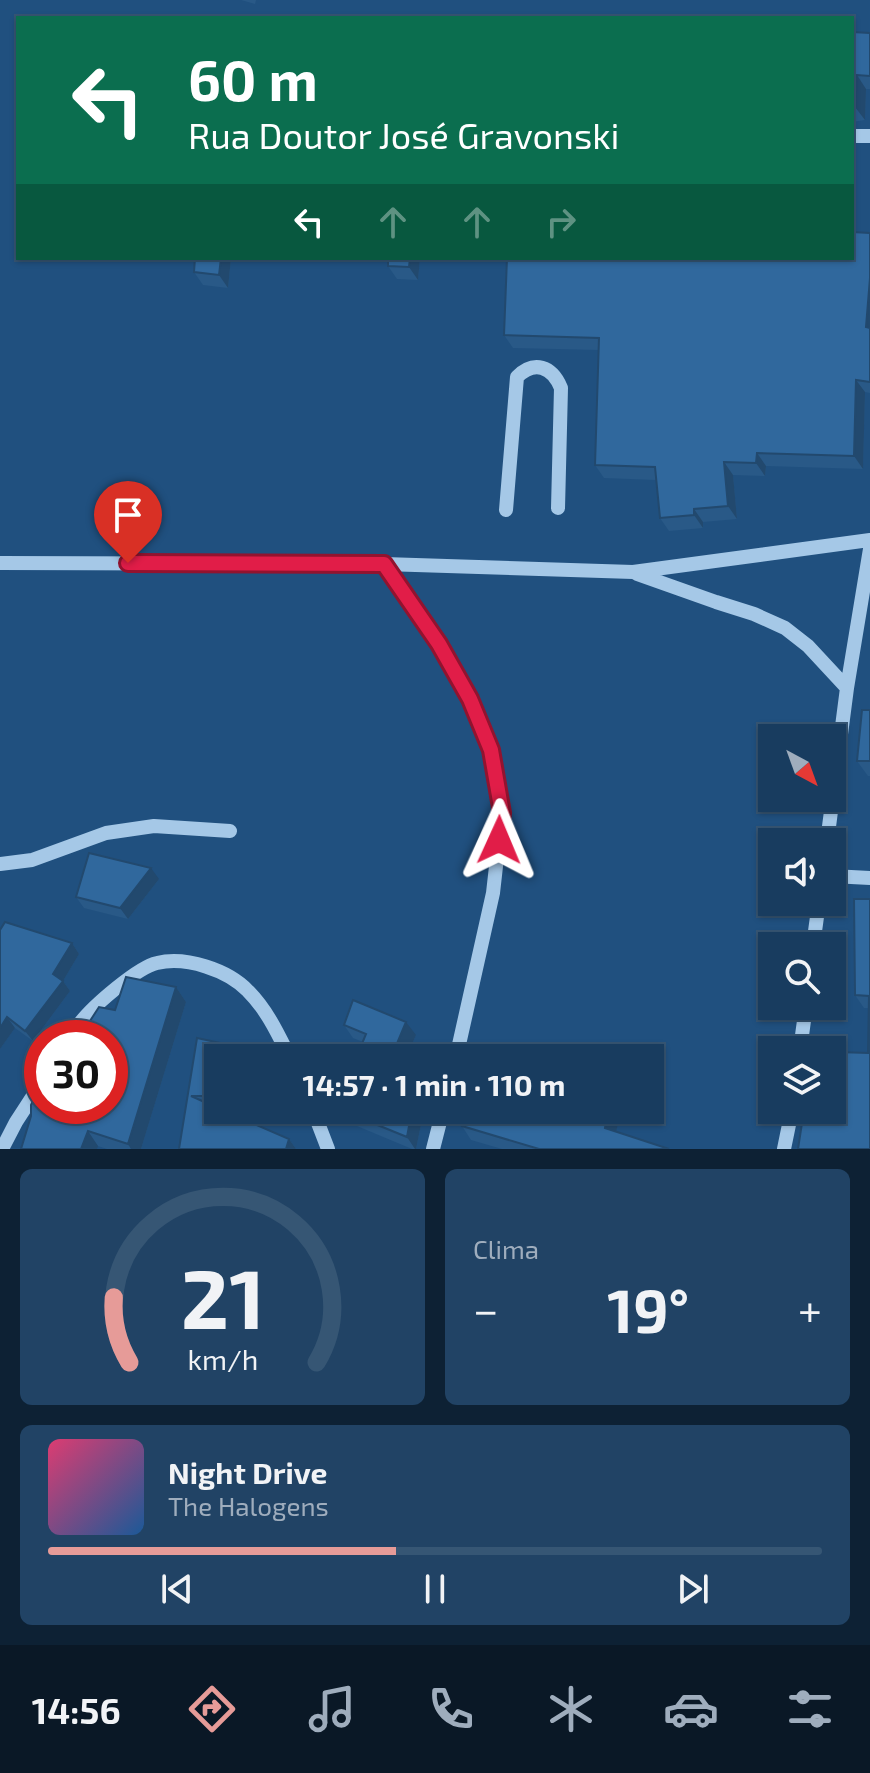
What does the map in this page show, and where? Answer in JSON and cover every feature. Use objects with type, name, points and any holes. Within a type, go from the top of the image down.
[{"type":"street","points":[[506,510],[517,377],[525,368],[538,367],[551,372],[561,388],[558,508]]},
{"type":"street","points":[[0,563],[384,564],[633,572],[870,540]]},
{"type":"street","points":[[829,828],[847,688],[870,549]]},
{"type":"street","points":[[384,564],[439,644],[470,699],[491,750],[502,813],[493,893],[459,1044]]},
{"type":"street","points":[[633,572],[754,614],[785,628],[817,655],[847,688]]},
{"type":"street","points":[[0,864],[32,860],[106,833],[154,826],[230,831]]},
{"type":"street","points":[[846,877],[870,878]]},
{"type":"street","points":[[82,1020],[125,981],[156,963],[189,962],[224,972],[247,989],[267,1014],[283,1044]]},
{"type":"street","points":[[2,1149],[24,1110]]},
{"type":"street","points":[[318,1124],[328,1149]]},
{"type":"street","points":[[433,1149],[439,1124]]},
{"type":"street","points":[[784,1149],[789,1124]]},
{"type":"building","points":[[854,32],[870,33],[870,76],[857,75],[855,107]]},
{"type":"building","points":[[854,232],[870,233],[866,327],[870,328],[870,382],[856,380],[854,456],[757,453],[756,463],[724,462],[728,506],[694,509],[694,515],[660,518],[655,467],[595,465],[599,338],[504,335],[507,260],[854,260]]},
{"type":"building","points":[[195,260],[221,260],[219,275],[194,272]]},
{"type":"building","points":[[388,260],[410,260],[409,267],[388,266]]},
{"type":"building","points":[[862,710],[870,710],[870,761],[857,761]]},
{"type":"building","points":[[89,853],[151,868],[120,908],[76,897]]},
{"type":"building","points":[[854,899],[870,899],[870,1149],[798,1149],[802,1124],[846,1124],[846,1052],[868,1053],[869,996],[855,995]]},
{"type":"building","points":[[5,922],[72,943],[53,974],[63,981],[33,1020],[24,1020],[24,1030],[7,1017],[0,1028],[0,930]]},
{"type":"building","points":[[126,977],[176,987],[128,1144],[88,1131],[81,1149],[21,1149],[29,1124],[128,1124],[128,1020],[91,1020],[99,1007],[115,1010]]},
{"type":"building","points":[[353,1000],[406,1022],[397,1044],[362,1044],[366,1034],[344,1025]]},
{"type":"building","points":[[197,1038],[225,1044],[204,1044],[204,1096],[191,1096],[204,1102],[204,1124],[254,1124],[289,1139],[286,1149],[179,1149]]},
{"type":"building","points":[[375,1124],[409,1124],[407,1137]]},
{"type":"building","points":[[606,1124],[605,1128],[669,1149],[539,1149],[462,1126]]},
{"type":"route","points":[[128,563],[384,564],[439,644],[470,699],[491,750],[502,813],[499,840]]}]
